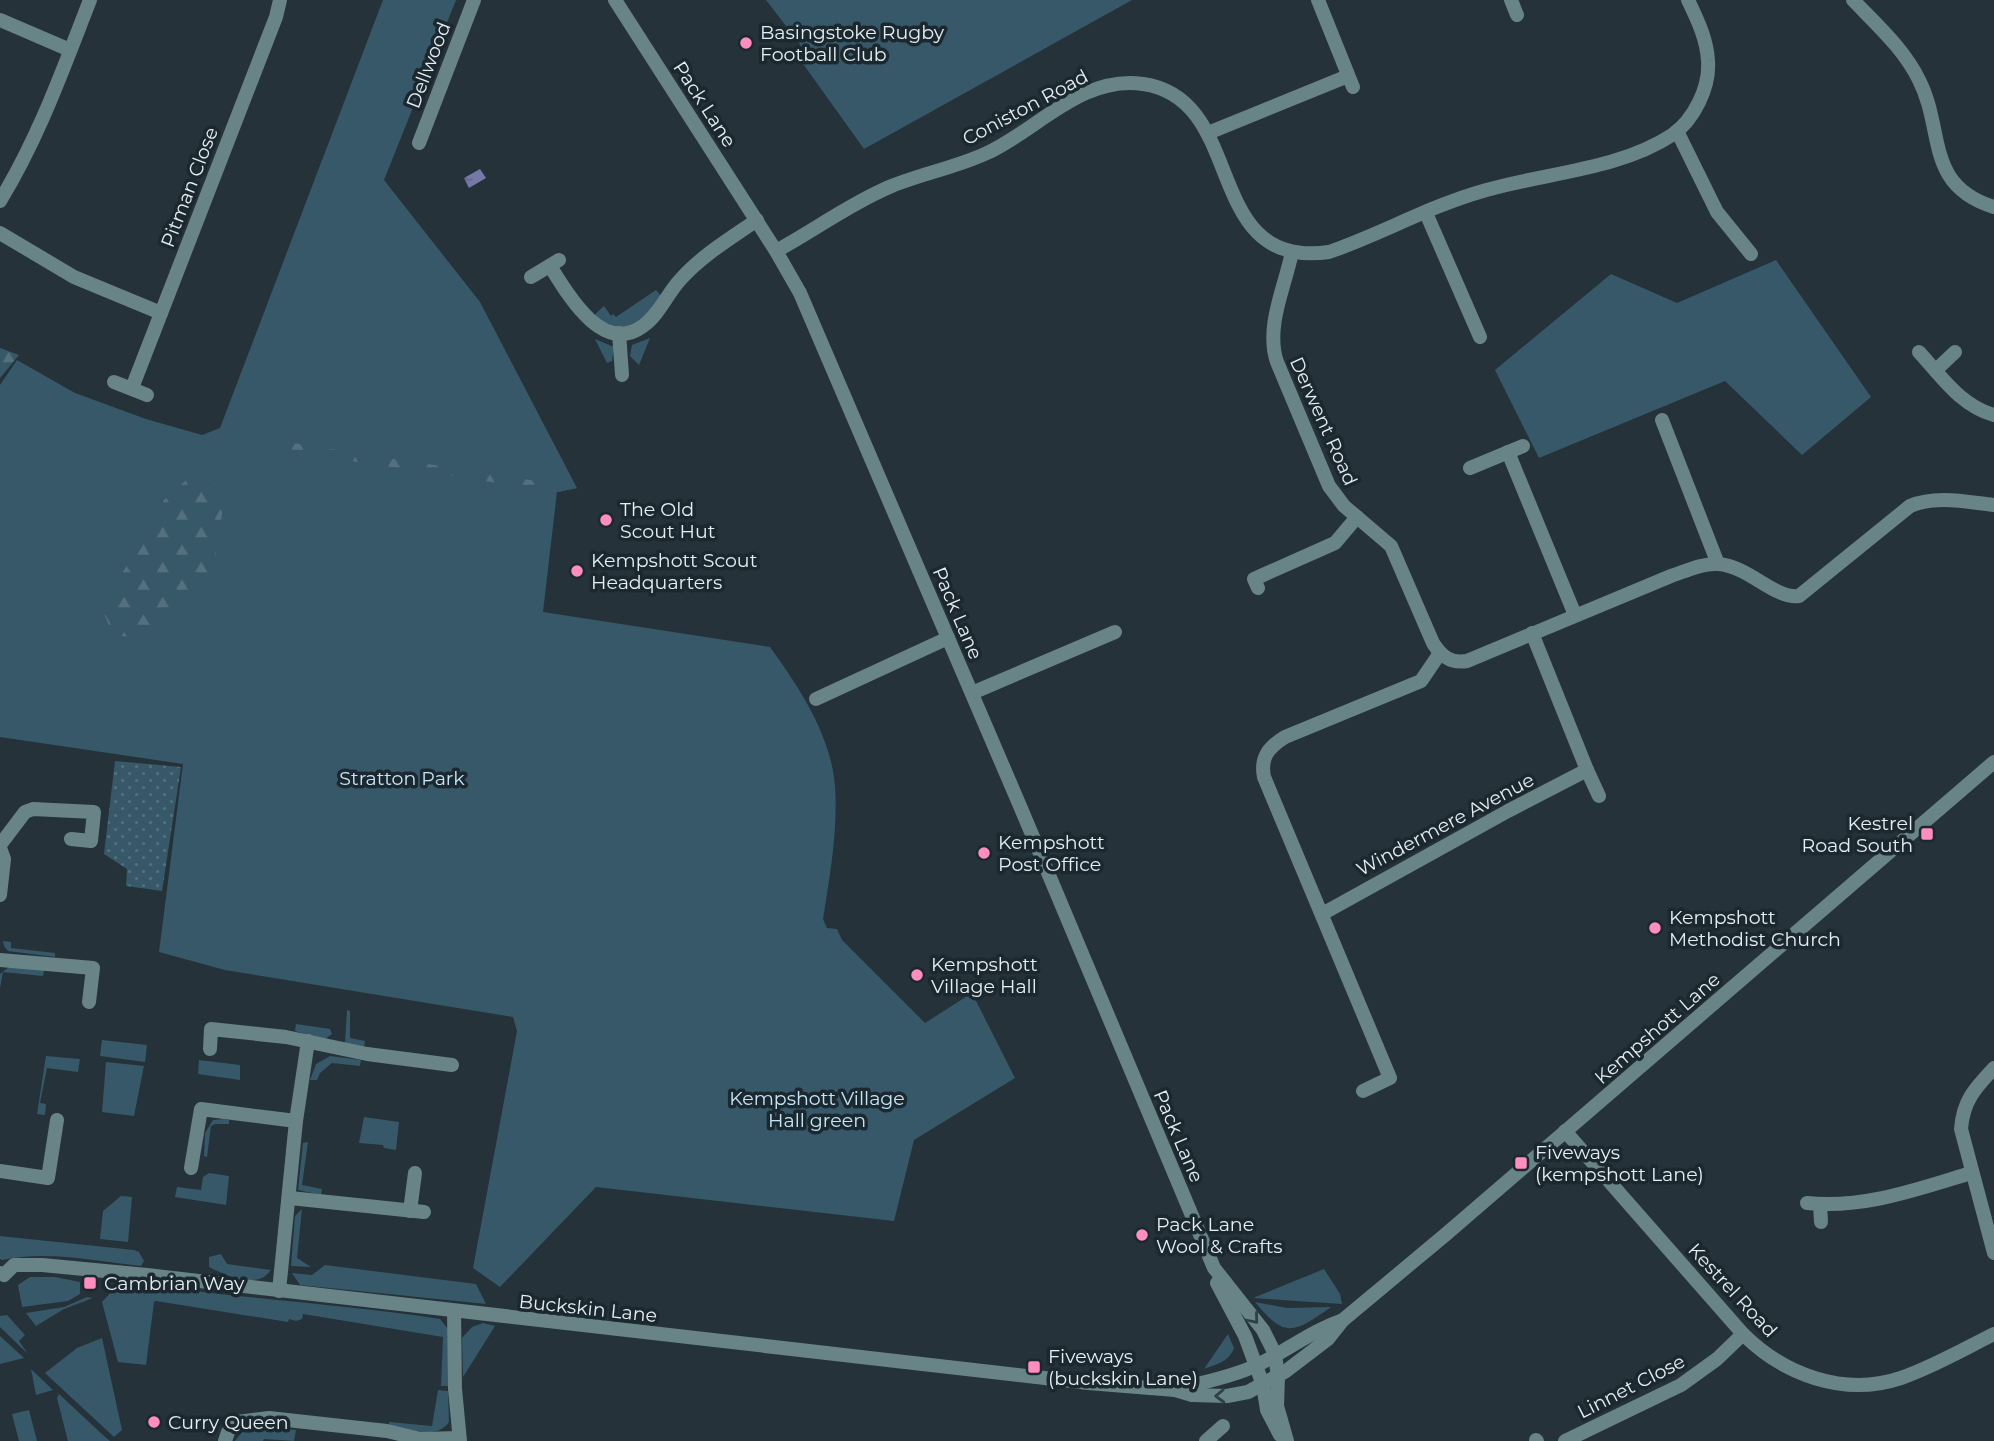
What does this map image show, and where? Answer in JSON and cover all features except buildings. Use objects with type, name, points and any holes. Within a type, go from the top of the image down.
[{"type":"street","points":[[0,201],[24,162],[90,0]]},
{"type":"street","name":"Pitman Close","points":[[132,388],[276,17],[280,0]]},
{"type":"street","name":"Dellwood","points":[[419,143],[474,0]]},
{"type":"street","name":"Pack Lane","points":[[615,0],[776,251],[816,328],[1214,1268],[1219,1290],[1238,1322],[1256,1365],[1267,1410],[1285,1441]]},
{"type":"street","points":[[1208,133],[1351,81],[1318,0]]},
{"type":"street","points":[[1511,0],[1517,15]]},
{"type":"street","name":"Coniston Road","points":[[776,251],[885,188],[986,154],[1092,90],[1114,84],[1144,84],[1172,93],[1194,110],[1208,133],[1245,219],[1265,239],[1292,252],[1329,252],[1480,192],[1630,155],[1677,131],[1696,107],[1708,70],[1704,41],[1688,0]]},
{"type":"street","points":[[1853,0],[1907,60],[1920,81],[1928,104],[1938,154],[1945,170],[1964,192],[1994,207]]},
{"type":"street","points":[[0,20],[70,50]]},
{"type":"street","points":[[1677,131],[1717,212],[1749,244]]},
{"type":"street","points":[[1426,213],[1479,338]]},
{"type":"street","points":[[531,277],[555,263],[580,311],[600,327],[619,333],[633,331],[644,325],[688,272],[757,220]]},
{"type":"street","points":[[0,233],[74,277],[160,313]]},
{"type":"street","name":"Derwent Road","points":[[1292,252],[1273,333],[1273,351],[1329,486],[1338,500],[1391,545],[1433,643],[1440,653]]},
{"type":"street","points":[[619,333],[623,375]]},
{"type":"street","points":[[1919,352],[1961,398],[1994,415]]},
{"type":"street","points":[[1936,370],[1955,352]]},
{"type":"street","points":[[114,382],[147,395]]},
{"type":"street","points":[[1661,420],[1718,564]]},
{"type":"street","points":[[1470,468],[1523,446]]},
{"type":"street","points":[[1508,452],[1575,615]]},
{"type":"street","points":[[1363,1091],[1390,1078],[1264,777],[1265,755],[1272,746],[1285,737],[1420,681],[1440,653],[1455,662],[1467,661],[1696,567],[1718,564],[1744,571],[1786,596],[1795,597],[1804,594],[1910,506],[1924,501],[1940,500],[1994,505]]},
{"type":"street","points":[[1258,588],[1254,579],[1335,542],[1357,517]]},
{"type":"street","points":[[972,693],[1115,632]]},
{"type":"street","points":[[1532,633],[1599,796]]},
{"type":"street","points":[[816,699],[948,638]]},
{"type":"street","name":"Kempshott Lane","points":[[1263,1385],[1278,1377],[1328,1339],[1343,1320],[1994,762]]},
{"type":"street","name":"Windermere Avenue","points":[[1322,914],[1587,770]]},
{"type":"street","points":[[0,895],[4,859],[0,846],[25,812],[33,809],[94,812],[91,841],[71,839]]},
{"type":"street","points":[[0,960],[93,968],[89,1002]]},
{"type":"street","points":[[209,1049],[211,1029],[308,1041],[367,1054],[452,1065]]},
{"type":"street","points":[[279,1291],[296,1121],[308,1041]]},
{"type":"street","points":[[1994,1068],[1968,1099],[1961,1129],[1994,1253]]},
{"type":"street","points":[[191,1168],[201,1109],[296,1121]]},
{"type":"street","points":[[0,1171],[48,1178],[57,1120]]},
{"type":"street","name":"Kestrel Road","points":[[1565,1131],[1743,1334],[1762,1352],[1785,1367],[1811,1378],[1847,1384],[1898,1379],[1994,1334]]},
{"type":"street","points":[[290,1198],[417,1211],[415,1173]]},
{"type":"street","points":[[1821,1222],[1814,1204],[1859,1202],[1902,1194],[1971,1173]]},
{"type":"street","name":"Buckskin Lane","points":[[0,1273],[4,1275],[14,1265],[42,1265],[1175,1390],[1192,1395],[1227,1396],[1248,1392],[1263,1385]]},
{"type":"street","name":"Pack Lane","points":[[1214,1268],[1263,1331],[1275,1354],[1278,1406],[1285,1441]]},
{"type":"street","points":[[225,1441],[228,1432],[237,1422],[269,1418],[387,1431],[420,1440],[460,1439],[454,1389],[454,1311]]},
{"type":"street","name":"Kempshott Lane","points":[[1275,1354],[1323,1327],[1343,1320]]},
{"type":"street","name":"Linnet Close","points":[[1565,1441],[1681,1385],[1717,1359],[1743,1334]]},
{"type":"street","name":"Buckskin Lane","points":[[1175,1390],[1226,1377],[1275,1354]]},
{"type":"street","points":[[1206,1441],[1223,1426]]},
{"type":"green space","name":"Stratton Park","points":[[383,0],[456,0],[384,180],[480,302],[577,488],[557,492],[543,612],[770,647],[812,712],[832,767],[835,820],[823,919],[827,928],[837,929],[842,940],[925,1023],[972,993],[1015,1078],[914,1140],[894,1221],[596,1187],[500,1287],[473,1268],[517,1031],[513,1017],[225,970],[159,952],[183,764],[0,737],[0,385],[17,360],[75,393],[146,419],[202,435],[220,428]]},
{"type":"green space","points":[[766,0],[1132,0],[864,149],[796,54],[800,44]]},
{"type":"green space","points":[[1776,260],[1871,397],[1802,455],[1725,381],[1539,458],[1495,370],[1611,274],[1677,303]]},
{"type":"green space","points":[[656,290],[663,298],[644,323],[623,330],[592,317],[604,306],[611,316],[613,314],[616,317]]},
{"type":"green space","points":[[650,338],[639,365],[630,356],[632,345]]},
{"type":"green space","points":[[595,339],[614,347],[612,361],[607,363]]},
{"type":"green space","points":[[0,348],[19,355],[0,378]]},
{"type":"green space","points":[[292,443],[577,488],[558,492],[291,452]]},
{"type":"green space","points":[[193,474],[213,478],[223,508],[214,564],[149,639],[113,635],[102,609],[164,500]]},
{"type":"green space","points":[[115,761],[181,767],[162,891],[126,886],[127,869],[104,854]]},
{"type":"green space","points":[[3,941],[11,942],[11,948],[55,953],[55,957],[8,951]]},
{"type":"green space","points":[[9,967],[44,970],[43,976],[3,972],[0,988],[0,974]]},
{"type":"green space","points":[[347,1010],[350,1011],[350,1038],[365,1041],[364,1047],[345,1043]]},
{"type":"green space","points":[[296,1024],[330,1029],[332,1034],[324,1040],[295,1031]]},
{"type":"green space","points":[[102,1040],[147,1045],[145,1062],[100,1056]]},
{"type":"green space","points":[[46,1056],[80,1059],[78,1072],[47,1068],[40,1103],[46,1104],[45,1115],[37,1114]]},
{"type":"green space","points":[[330,1056],[361,1060],[360,1066],[332,1063],[320,1073],[317,1080],[310,1080],[316,1064]]},
{"type":"green space","points":[[199,1060],[240,1065],[240,1080],[198,1074]]},
{"type":"green space","points":[[106,1062],[144,1066],[134,1116],[102,1112]]},
{"type":"green space","points":[[364,1117],[399,1122],[396,1150],[384,1148],[383,1145],[359,1143]]},
{"type":"green space","points":[[213,1120],[229,1120],[229,1124],[211,1126],[207,1157],[204,1156],[205,1133]]},
{"type":"green space","points":[[308,1142],[302,1185],[322,1189],[321,1195],[298,1190],[303,1143]]},
{"type":"green space","points":[[209,1173],[229,1176],[226,1205],[175,1197],[177,1187],[201,1190],[203,1177]]},
{"type":"green space","points":[[121,1196],[132,1197],[128,1242],[100,1239],[103,1211]]},
{"type":"green space","points":[[302,1209],[297,1258],[311,1267],[291,1266],[295,1216]]},
{"type":"green space","points":[[0,1236],[134,1250],[139,1252],[144,1261],[141,1266],[54,1256],[2,1260]]},
{"type":"green space","points":[[221,1254],[227,1264],[271,1270],[256,1280],[235,1278],[209,1267],[209,1257]]},
{"type":"green space","points":[[325,1265],[476,1284],[486,1304],[300,1285],[292,1273],[312,1275]]},
{"type":"green space","points":[[1324,1269],[1340,1294],[1342,1304],[1253,1298]]},
{"type":"green space","points":[[30,1277],[55,1277],[80,1282],[80,1294],[68,1301],[22,1307],[18,1285]]},
{"type":"green space","points":[[155,1286],[440,1319],[448,1329],[448,1386],[441,1386],[443,1337],[303,1314],[302,1319],[289,1319],[288,1322],[156,1301],[146,1365],[118,1362],[102,1302],[112,1291],[153,1293]]},
{"type":"green space","points":[[87,1297],[93,1298],[64,1309],[36,1326],[26,1313],[64,1307]]},
{"type":"green space","points":[[1255,1302],[1287,1308],[1331,1307],[1299,1327],[1290,1328],[1274,1322]]},
{"type":"green space","points":[[7,1315],[25,1335],[19,1341],[28,1354],[0,1327],[0,1316]]},
{"type":"green space","points":[[483,1323],[495,1326],[463,1377],[462,1338],[472,1327]]},
{"type":"green space","points":[[1228,1334],[1234,1348],[1232,1353],[1222,1362],[1204,1369]]},
{"type":"green space","points":[[0,1336],[24,1358],[0,1364]]},
{"type":"green space","points":[[102,1338],[122,1430],[114,1437],[45,1373],[77,1348]]},
{"type":"green space","points":[[31,1369],[53,1390],[36,1395]]},
{"type":"green space","points":[[438,1390],[448,1391],[449,1422],[444,1427],[437,1431],[422,1432],[389,1426],[389,1422],[432,1426]]},
{"type":"green space","points":[[59,1394],[110,1441],[68,1441],[57,1398]]},
{"type":"green space","points":[[29,1410],[37,1441],[19,1441],[12,1414]]},
{"type":"green space","points":[[258,1426],[296,1430],[294,1441],[235,1441],[242,1432]]},
{"type":"water","points":[[480,169],[486,178],[469,188],[464,178]]},
{"type":"place","name":"Basingstoke Rugby Football Club","points":[[746,43]]},
{"type":"place","name":"The Old Scout Hut","points":[[606,520]]},
{"type":"place","name":"Kempshott Scout Headquarters","points":[[577,571]]},
{"type":"place","name":"Kestrel Road South","points":[[1927,834]]},
{"type":"place","name":"Kempshott Post Office","points":[[984,853]]},
{"type":"place","name":"Kempshott Methodist Church","points":[[1655,928]]},
{"type":"place","name":"Kempshott Village Hall","points":[[917,975]]},
{"type":"place","name":"Fiveways (kempshott Lane)","points":[[1521,1163]]},
{"type":"place","name":"Pack Lane Wool & Crafts","points":[[1142,1235]]},
{"type":"place","name":"Cambrian Way","points":[[90,1283]]},
{"type":"place","name":"Fiveways (buckskin Lane)","points":[[1034,1367]]},
{"type":"place","name":"Curry Queen","points":[[154,1422]]},
{"type":"park label","name":"Kempshott Village Hall green","points":[[817,1109]]}]
